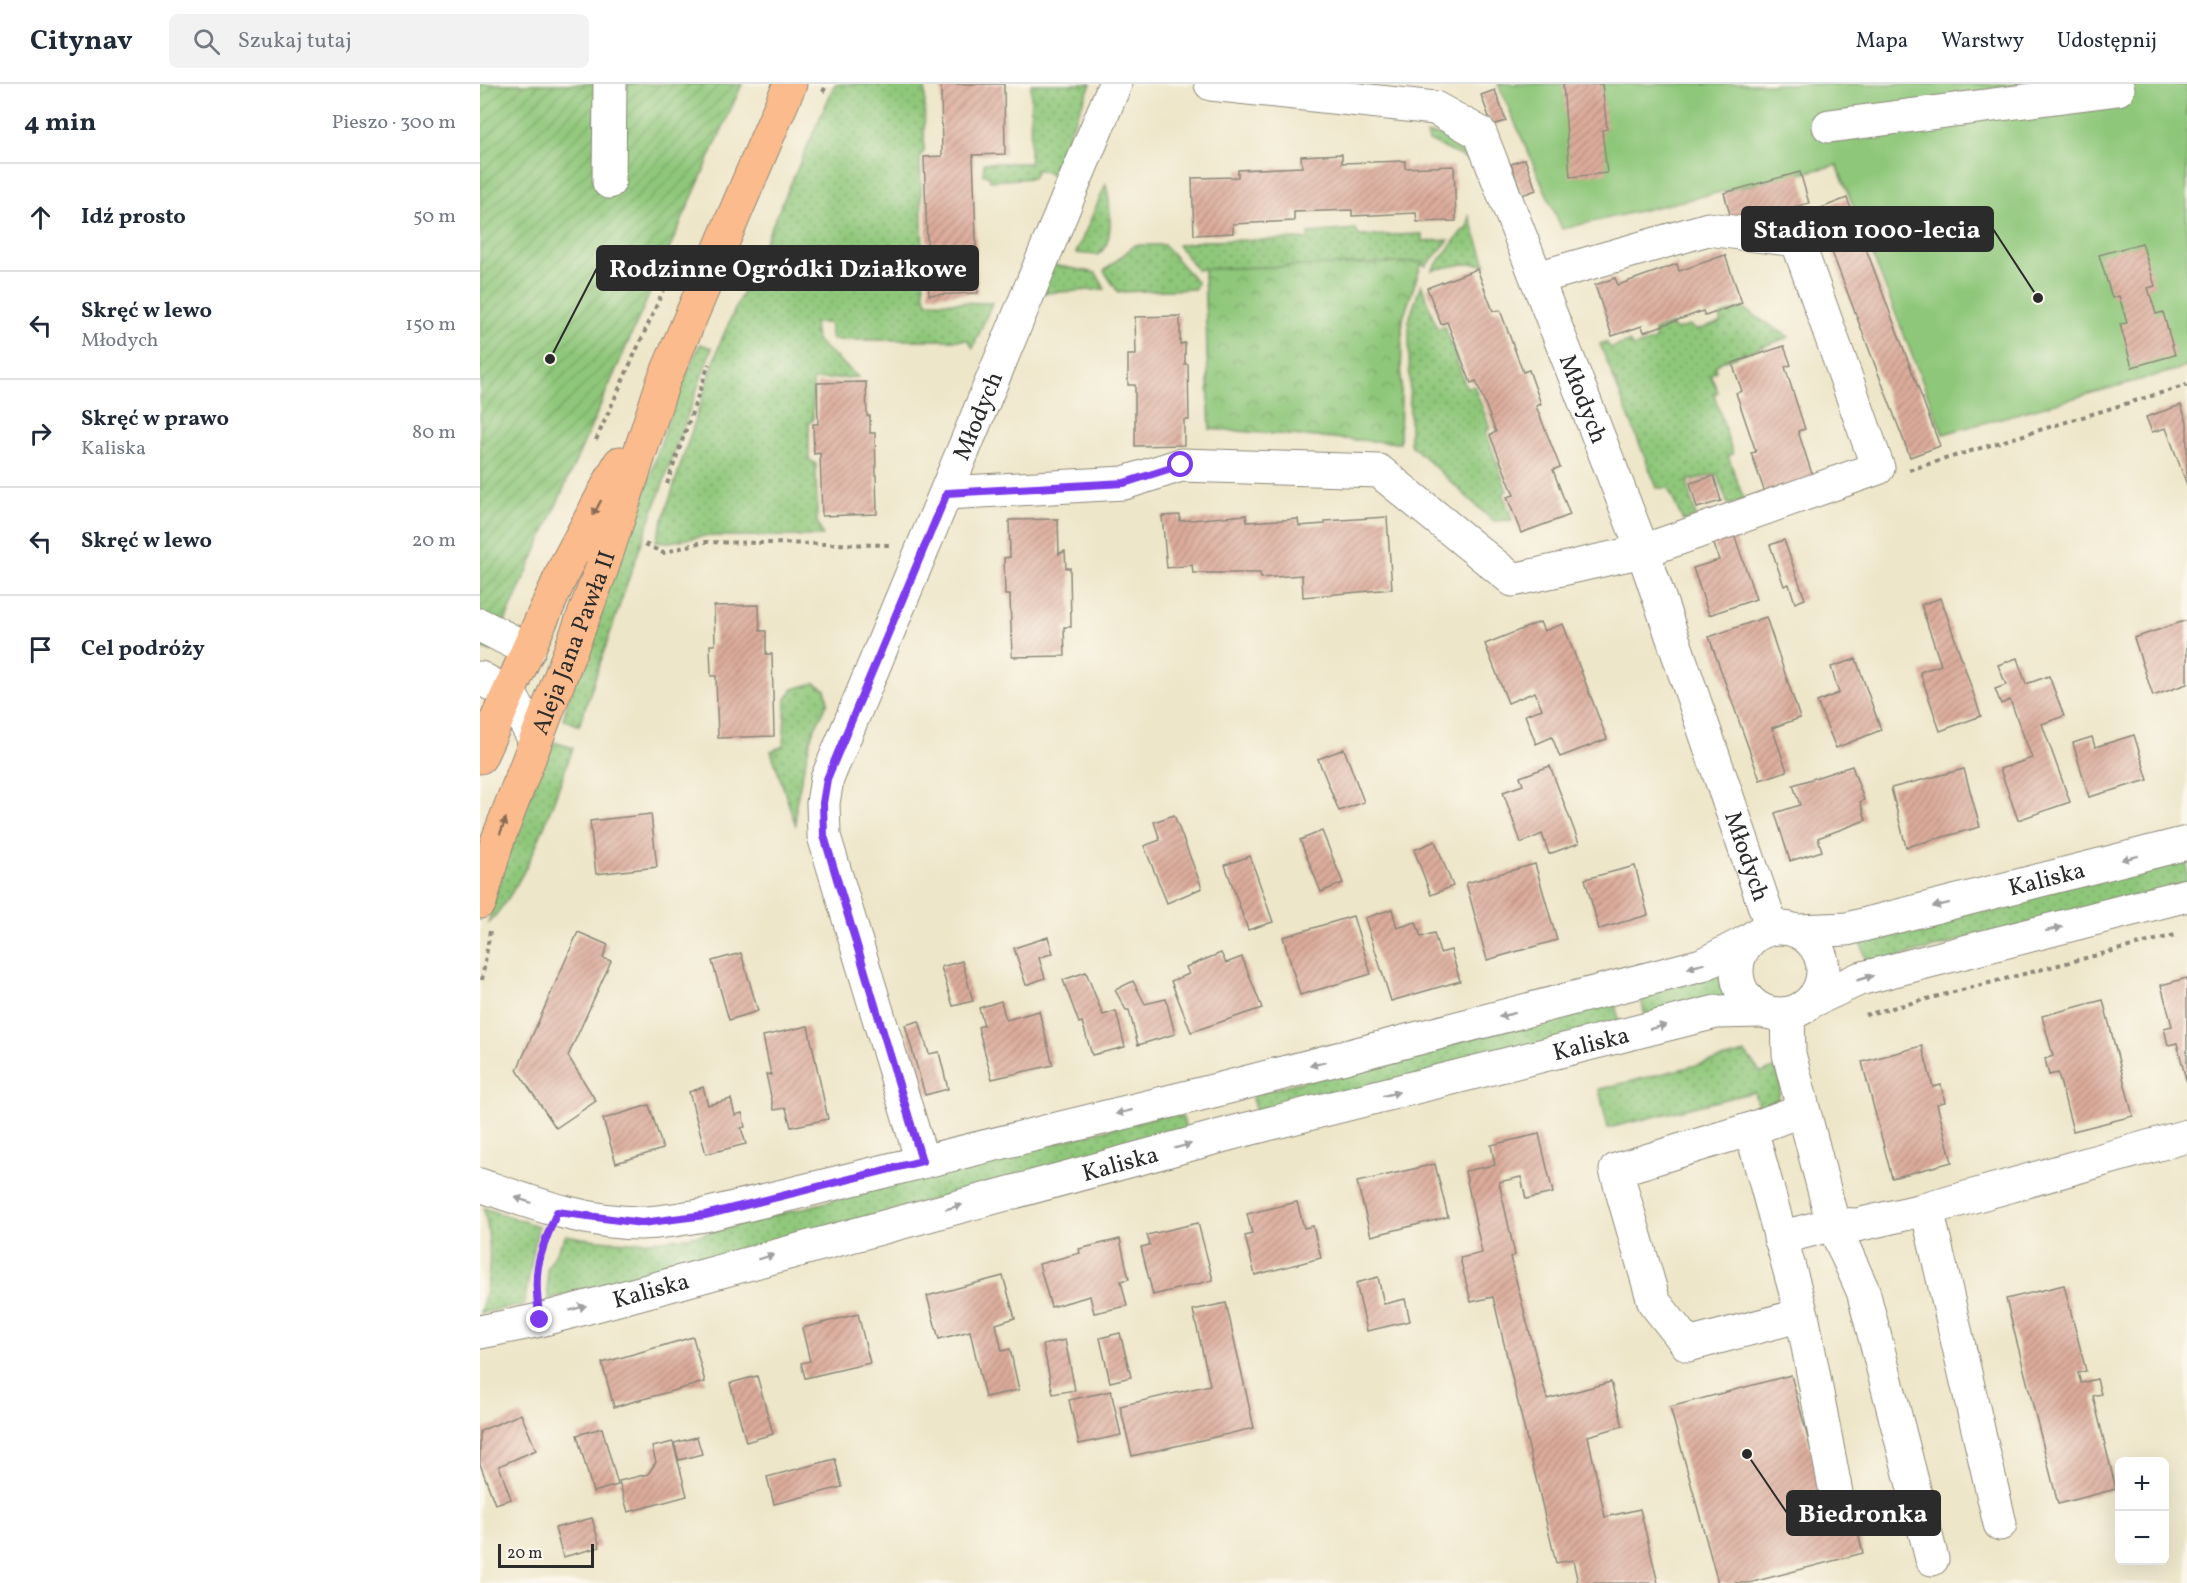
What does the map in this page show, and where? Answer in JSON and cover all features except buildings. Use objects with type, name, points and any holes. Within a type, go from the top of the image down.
[{"type":"main road","name":"Aleja Jana Pawła II","points":[[480,758],[566,566],[663,382],[790,84]]},
{"type":"main road","name":"Aleja Jana Pawła II","points":[[480,902],[497,842],[602,568],[663,382]]},
{"type":"street","points":[[609,182],[610,84]]},
{"type":"street","name":"Młodych","points":[[922,1161],[824,836],[823,803],[827,779],[1115,84]]},
{"type":"street","name":"Młodych","points":[[1211,84],[1434,108],[1480,134],[1642,552],[1773,934]]},
{"type":"street","points":[[1829,126],[2118,96]]},
{"type":"street","points":[[947,493],[1124,483],[1181,465],[1379,471],[1513,580],[1642,552],[1878,468],[1797,240],[1708,229],[1537,278]]},
{"type":"street","points":[[490,630],[529,650]]},
{"type":"street","points":[[480,678],[510,693],[535,740]]},
{"type":"street","name":"Kaliska","points":[[480,1185],[557,1212],[642,1223],[705,1215],[1221,1089],[1702,965],[1773,934],[1847,929],[2187,843]]},
{"type":"street","name":"Kaliska","points":[[480,1332],[540,1320],[1232,1133],[1716,1012],[1787,1009],[1859,979],[2187,895]]},
{"type":"street","points":[[1773,934],[1818,950],[1823,963],[1820,990],[1787,1009],[1741,992],[1737,979],[1736,965],[1773,934]]},
{"type":"street","points":[[1787,1009],[1789,1054],[1802,1110],[1833,1224],[1863,1291],[1932,1558]]},
{"type":"street","points":[[1221,1089],[1232,1133]]},
{"type":"street","points":[[1802,1110],[1751,1129],[1616,1170],[1654,1302],[1688,1345],[1802,1315]]},
{"type":"street","points":[[1751,1129],[1802,1315],[1836,1493]]},
{"type":"street","points":[[1780,1238],[1833,1224],[1857,1225],[1927,1209],[2187,1136]]},
{"type":"street","points":[[1927,1209],[2000,1524]]},
{"type":"path","points":[[594,443],[666,284]]},
{"type":"path","points":[[1878,468],[1909,470],[2187,385]]},
{"type":"path","points":[[640,540],[663,553],[702,542],[925,546]]},
{"type":"path","points":[[1856,1017],[2178,934]]},
{"type":"path","points":[[540,1320],[535,1286],[539,1257],[557,1212]]},
{"type":"green space","points":[[480,84],[742,84],[492,651],[480,647]]},
{"type":"green space","points":[[835,84],[925,84],[924,152],[920,156],[924,292],[927,302],[992,303],[973,348],[968,340],[832,340],[829,323],[814,323],[816,340],[858,377],[813,380],[813,420],[809,423],[809,459],[816,464],[817,521],[823,536],[705,536],[669,542],[656,541],[720,343]]},
{"type":"green space","points":[[1031,84],[1091,84],[1051,174],[1037,169],[1033,178],[990,181],[989,175],[983,175],[984,163],[1030,163]]},
{"type":"green space","points":[[1498,84],[2187,84],[2187,367],[1943,434],[1837,165],[1562,229]]},
{"type":"green space","points":[[1427,134],[1456,139],[1466,148],[1473,162],[1429,141]]},
{"type":"green space","points":[[1106,184],[1110,223],[1107,243],[1097,255],[1076,253]]},
{"type":"green space","points":[[1469,215],[1486,264],[1464,264],[1432,270],[1462,231],[1468,228]]},
{"type":"green space","points":[[1356,229],[1359,236],[1422,234],[1422,241],[1449,240],[1426,266],[1421,265],[1402,321],[1400,443],[1210,429],[1204,269],[1197,270],[1178,245],[1201,241],[1308,239],[1309,233]]},
{"type":"green space","points":[[1135,245],[1164,245],[1197,282],[1195,289],[1118,292],[1104,271]]},
{"type":"green space","points":[[1422,262],[1402,321],[1400,443],[1210,429],[1204,269]]},
{"type":"green space","points":[[1048,264],[1096,273],[1105,289],[1045,293]]},
{"type":"green space","points":[[1421,284],[1437,328],[1445,327],[1466,387],[1474,386],[1490,428],[1486,432],[1507,491],[1503,494],[1512,520],[1493,521],[1410,444],[1409,320]]},
{"type":"green space","points":[[1742,308],[1789,337],[1723,361],[1715,366],[1716,371],[1710,374],[1718,392],[1714,394],[1733,454],[1728,456],[1744,500],[1728,505],[1717,474],[1687,481],[1696,517],[1683,521],[1668,488],[1657,488],[1600,344],[1606,342],[1611,348],[1629,342],[1633,347],[1655,340],[1654,331],[1671,325],[1675,330],[1690,326],[1696,330],[1720,323],[1721,315]]},
{"type":"green space","points":[[700,344],[712,348],[626,586],[579,726],[563,719],[576,671],[652,470],[675,399]]},
{"type":"green space","points":[[815,683],[825,689],[828,702],[812,734],[796,804],[796,826],[771,751],[783,746],[786,699],[793,689]]},
{"type":"green space","points":[[554,742],[573,748],[528,863],[503,905],[488,924],[500,877],[516,831]]},
{"type":"green space","points":[[2187,855],[2187,883],[1867,965],[1860,938]]},
{"type":"green space","points":[[1722,974],[1728,1000],[1646,1020],[1640,994]]},
{"type":"green space","points":[[1614,1001],[1621,1027],[1257,1114],[1252,1099],[1254,1094]]},
{"type":"green space","points":[[1745,1053],[1761,1073],[1774,1068],[1778,1074],[1779,1095],[1767,1110],[1760,1113],[1754,1092],[1608,1128],[1599,1089]]},
{"type":"green space","points":[[1171,1113],[1183,1118],[1186,1130],[683,1268],[548,1299],[547,1268],[566,1235],[633,1242],[699,1235]]},
{"type":"green space","points":[[484,1208],[538,1226],[524,1305],[480,1313],[487,1287],[490,1261]]},
{"type":"place","name":"Stadion 1000-lecia","points":[[2038,298]]},
{"type":"place","name":"Rodzinne Ogródki Działkowe","points":[[550,359]]},
{"type":"place","name":"Biedronka","points":[[1747,1454]]},
{"type":"route","points":[[540,1320],[535,1286],[539,1257],[557,1212],[642,1223],[705,1215],[922,1161],[917,1138],[824,836],[823,803],[827,779],[947,493],[1124,483],[1181,465]]}]
